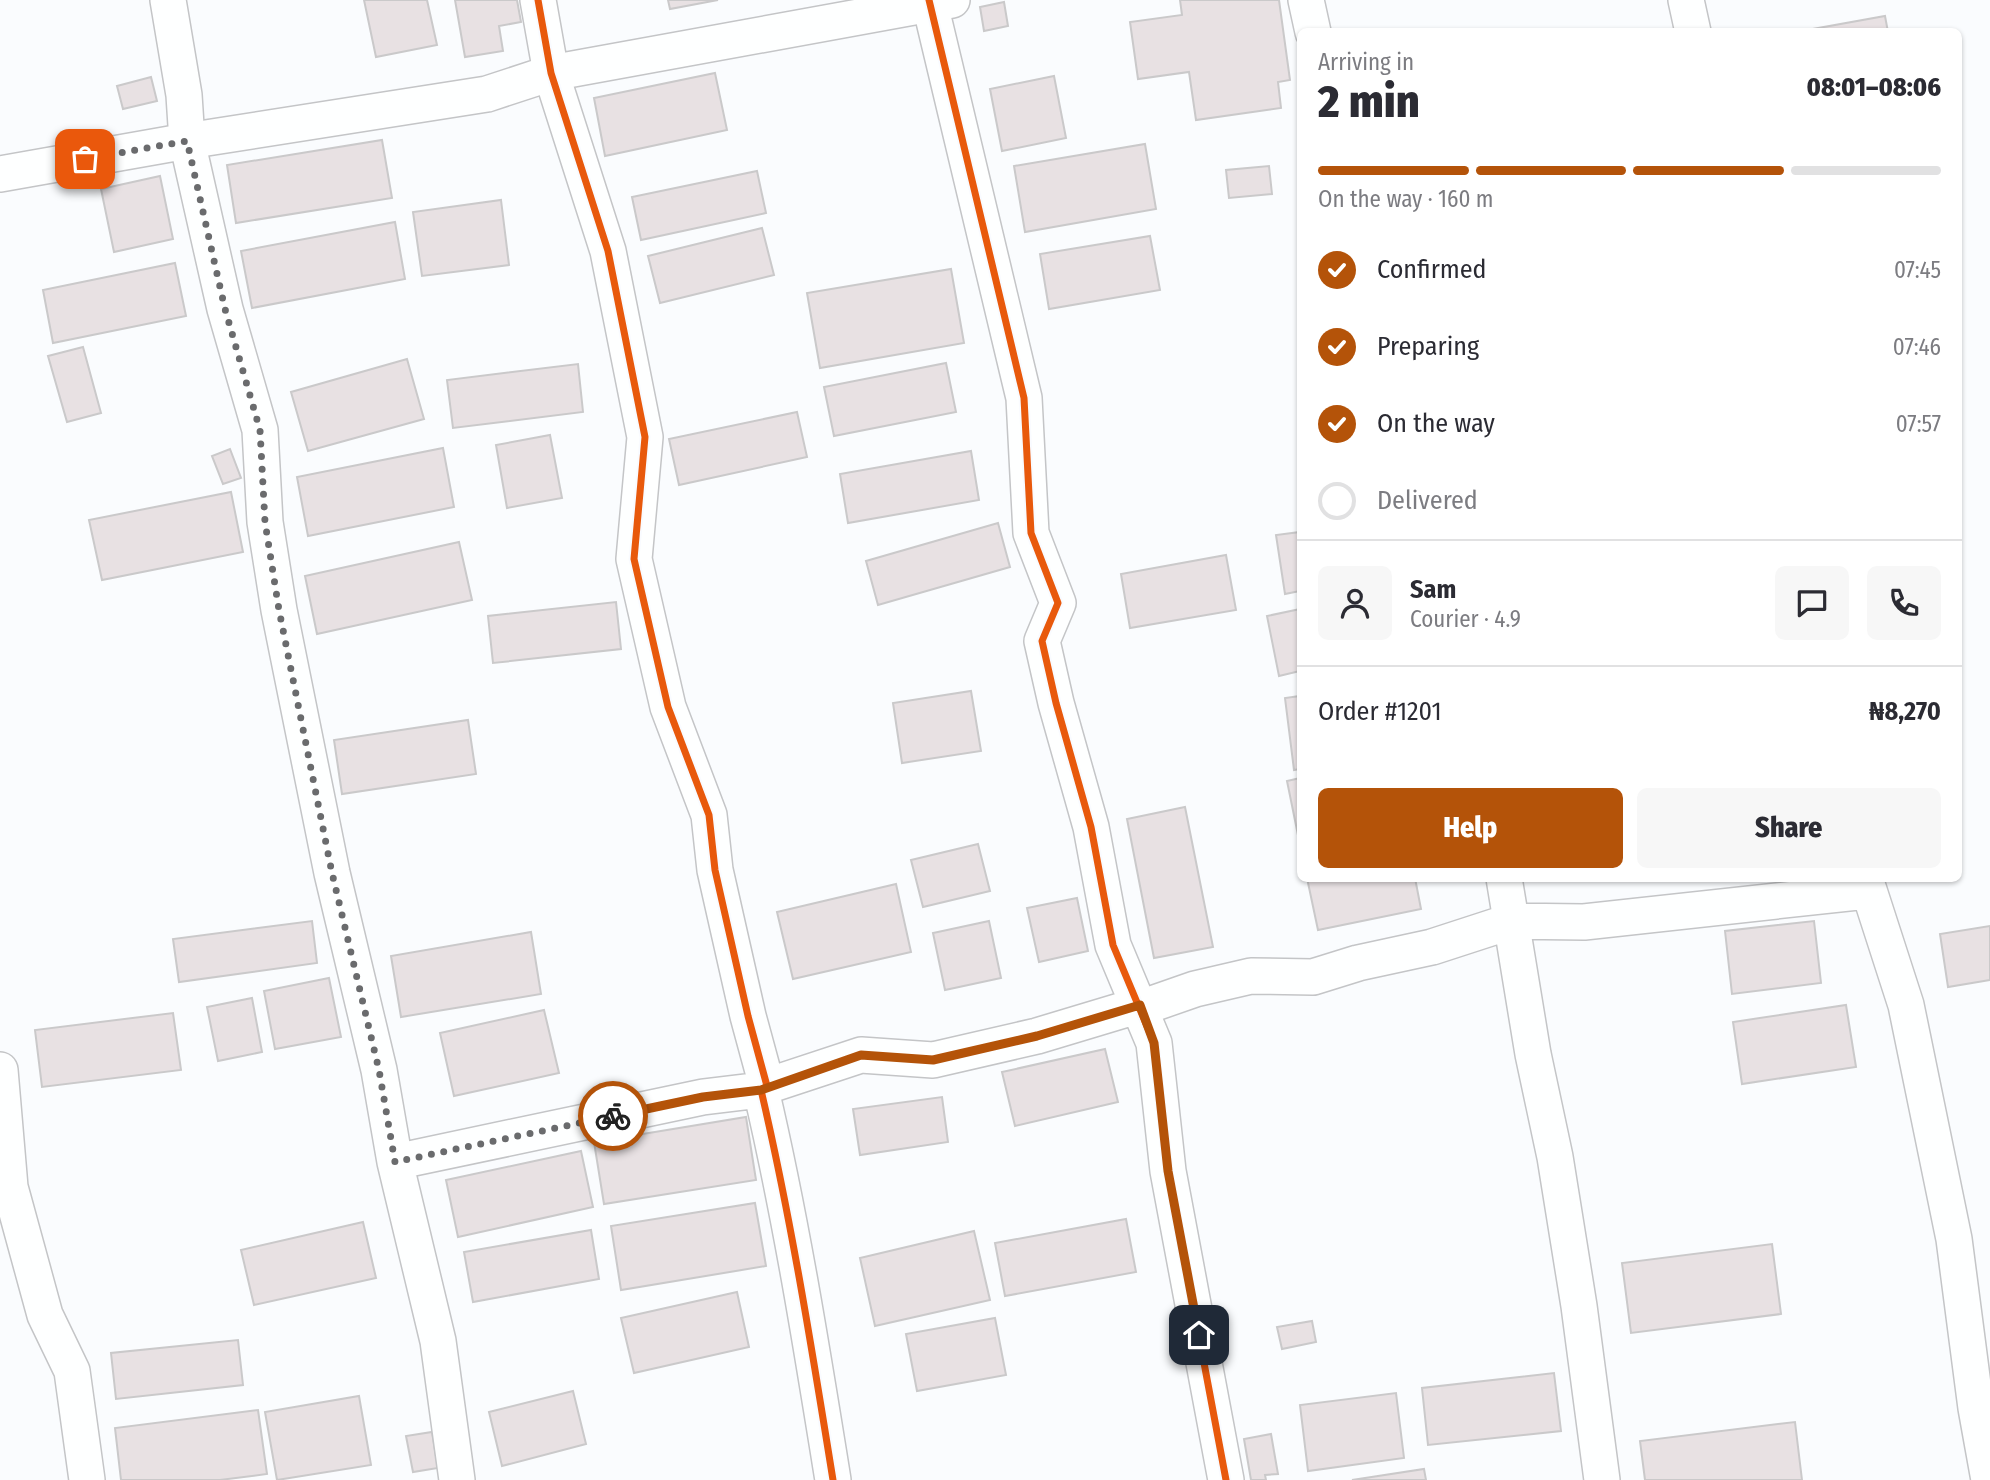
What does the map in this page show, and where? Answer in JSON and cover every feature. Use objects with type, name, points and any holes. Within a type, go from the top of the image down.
[{"type":"street","points":[[168,0],[184,95],[187,141],[225,309],[260,430],[265,522],[279,610],[332,873],[379,1070],[395,1162],[438,1341],[457,1480]]},
{"type":"street","points":[[538,0],[551,73],[608,251],[645,437],[634,559],[668,707],[709,815],[715,870],[764,1088],[834,1480]]},
{"type":"street","points":[[1306,0],[1312,28]]},
{"type":"street","points":[[1686,0],[1692,28]]},
{"type":"street","points":[[0,173],[487,94],[551,73],[937,1],[1024,398],[1031,533],[1058,603],[1042,641],[1056,703],[1091,827],[1113,945],[1154,1043],[1168,1171],[1226,1480]]},
{"type":"street","points":[[1505,882],[1533,1055],[1555,1157],[1579,1306],[1602,1480]]},
{"type":"street","points":[[395,1162],[703,1097],[764,1088],[861,1055],[933,1060],[1037,1036],[1140,1005],[1152,1004],[1195,989],[1251,976],[1313,977],[1358,963],[1432,947],[1512,921],[1584,922],[1866,885],[1906,1004],[1954,1239],[1976,1408],[1989,1480]]},
{"type":"street","points":[[0,1070],[10,1187],[45,1315],[72,1371],[87,1480]]},
{"type":"building","points":[[364,0],[427,0],[437,45],[376,57]]},
{"type":"building","points":[[455,0],[517,0],[521,22],[499,26],[503,51],[465,57]]},
{"type":"building","points":[[668,0],[718,0],[670,9]]},
{"type":"building","points":[[1180,0],[1279,0],[1290,80],[1278,82],[1281,108],[1196,120],[1189,72],[1138,79],[1130,22],[1182,15]]},
{"type":"building","points":[[1004,2],[1008,26],[984,31],[980,7]]},
{"type":"building","points":[[1885,16],[1887,28],[1818,28]]},
{"type":"building","points":[[715,73],[727,130],[605,156],[594,98]]},
{"type":"building","points":[[1054,76],[1066,138],[1002,151],[990,89]]},
{"type":"building","points":[[151,77],[157,101],[123,109],[117,86]]},
{"type":"building","points":[[382,140],[392,198],[236,223],[227,165]]},
{"type":"building","points":[[1145,144],[1156,209],[1025,232],[1014,166]]},
{"type":"building","points":[[1269,166],[1272,194],[1229,198],[1226,170]]},
{"type":"building","points":[[757,171],[766,213],[641,240],[632,197]]},
{"type":"building","points":[[160,176],[173,239],[114,252],[101,189]]},
{"type":"building","points":[[501,200],[509,265],[422,276],[413,212]]},
{"type":"building","points":[[395,222],[405,279],[252,308],[241,251]]},
{"type":"building","points":[[762,228],[774,275],[660,303],[648,256]]},
{"type":"building","points":[[1150,236],[1160,290],[1049,309],[1040,254]]},
{"type":"building","points":[[175,263],[186,316],[53,343],[43,290]]},
{"type":"building","points":[[951,269],[964,343],[820,368],[807,293]]},
{"type":"building","points":[[83,347],[101,413],[67,422],[48,356]]},
{"type":"building","points":[[407,359],[424,419],[308,451],[291,392]]},
{"type":"building","points":[[946,363],[956,412],[834,436],[824,387]]},
{"type":"building","points":[[578,364],[583,412],[453,428],[447,380]]},
{"type":"building","points":[[797,412],[807,457],[679,485],[669,439]]},
{"type":"building","points":[[550,435],[562,498],[507,508],[496,445]]},
{"type":"building","points":[[443,448],[454,507],[308,536],[297,477]]},
{"type":"building","points":[[230,449],[241,478],[223,484],[212,456]]},
{"type":"building","points":[[971,451],[979,500],[848,523],[840,474]]},
{"type":"building","points":[[231,492],[243,552],[102,580],[89,520]]},
{"type":"building","points":[[998,523],[1010,567],[878,605],[866,561]]},
{"type":"building","points":[[1297,532],[1297,592],[1285,594],[1276,535]]},
{"type":"building","points":[[459,542],[472,600],[317,634],[305,576]]},
{"type":"building","points":[[1226,555],[1236,610],[1130,628],[1121,574]]},
{"type":"building","points":[[616,602],[621,649],[493,663],[488,616]]},
{"type":"building","points":[[1297,610],[1297,672],[1279,676],[1267,616]]},
{"type":"building","points":[[971,691],[981,751],[902,763],[893,703]]},
{"type":"building","points":[[1297,696],[1297,770],[1294,770],[1285,698]]},
{"type":"building","points":[[468,720],[476,774],[342,794],[334,740]]},
{"type":"building","points":[[1297,779],[1297,830],[1287,781]]},
{"type":"building","points":[[1185,807],[1213,947],[1154,958],[1127,819]]},
{"type":"building","points":[[978,844],[990,891],[923,907],[911,860]]},
{"type":"building","points":[[1308,882],[1416,882],[1421,909],[1318,930]]},
{"type":"building","points":[[896,884],[911,952],[793,979],[777,912]]},
{"type":"building","points":[[1077,898],[1088,951],[1039,962],[1027,908]]},
{"type":"building","points":[[312,921],[317,963],[179,982],[173,939]]},
{"type":"building","points":[[989,921],[1001,978],[945,990],[933,933]]},
{"type":"building","points":[[1814,921],[1821,983],[1732,994],[1725,931]]},
{"type":"building","points":[[1990,926],[1990,980],[1948,987],[1940,934]]},
{"type":"building","points":[[531,932],[541,994],[401,1017],[391,956]]},
{"type":"building","points":[[329,978],[341,1037],[275,1049],[264,991]]},
{"type":"building","points":[[252,998],[262,1052],[218,1061],[207,1007]]},
{"type":"building","points":[[1846,1005],[1856,1067],[1742,1084],[1733,1022]]},
{"type":"building","points":[[544,1010],[559,1073],[454,1096],[440,1033]]},
{"type":"building","points":[[173,1013],[181,1070],[42,1087],[35,1030]]},
{"type":"building","points":[[1105,1049],[1118,1102],[1015,1126],[1002,1072]]},
{"type":"building","points":[[942,1097],[948,1142],[860,1155],[853,1109]]},
{"type":"building","points":[[746,1117],[756,1180],[604,1204],[594,1142]]},
{"type":"building","points":[[581,1151],[593,1207],[458,1237],[446,1180]]},
{"type":"building","points":[[755,1203],[766,1266],[621,1290],[611,1226]]},
{"type":"building","points":[[1126,1219],[1136,1272],[1005,1296],[995,1243]]},
{"type":"building","points":[[363,1222],[376,1278],[254,1305],[241,1250]]},
{"type":"building","points":[[591,1230],[599,1279],[473,1302],[464,1252]]},
{"type":"building","points":[[974,1231],[990,1300],[875,1326],[860,1258]]},
{"type":"building","points":[[1772,1244],[1781,1314],[1631,1333],[1622,1263]]},
{"type":"building","points":[[737,1292],[749,1347],[634,1373],[621,1318]]},
{"type":"building","points":[[995,1318],[1006,1375],[917,1391],[906,1334]]},
{"type":"building","points":[[1312,1321],[1316,1342],[1282,1349],[1277,1327]]},
{"type":"building","points":[[238,1340],[243,1385],[116,1399],[111,1353]]},
{"type":"building","points":[[1554,1373],[1561,1431],[1428,1445],[1422,1388]]},
{"type":"building","points":[[573,1391],[586,1444],[502,1466],[489,1412]]},
{"type":"building","points":[[1396,1393],[1404,1458],[1308,1471],[1300,1405]]},
{"type":"building","points":[[359,1396],[371,1465],[277,1480],[265,1412]]},
{"type":"building","points":[[258,1410],[267,1474],[220,1480],[121,1480],[115,1428]]},
{"type":"building","points":[[1795,1422],[1802,1480],[1645,1480],[1640,1441]]},
{"type":"building","points":[[432,1432],[438,1468],[413,1472],[406,1436]]},
{"type":"building","points":[[1271,1434],[1278,1474],[1265,1475],[1266,1480],[1251,1480],[1244,1439]]},
{"type":"building","points":[[1424,1469],[1426,1480],[1352,1480]]},
{"type":"cycle path","points":[[538,0],[551,73],[608,251],[645,437],[634,559],[668,707],[709,815],[715,870],[767,1086],[761,1090],[791,1235],[833,1480]]},
{"type":"cycle path","points":[[929,0],[1024,398],[1031,533],[1058,603],[1042,641],[1056,703],[1091,827],[1113,945],[1154,1043],[1168,1171],[1226,1480]]},
{"type":"way so far","points":[[85,159],[187,141],[225,309],[260,430],[265,522],[279,610],[332,873],[379,1070],[395,1162],[613,1116]]},
{"type":"route","points":[[613,1116],[703,1097],[761,1090],[861,1055],[933,1060],[1037,1036],[1140,1005],[1154,1043],[1168,1171],[1199,1335]]}]
